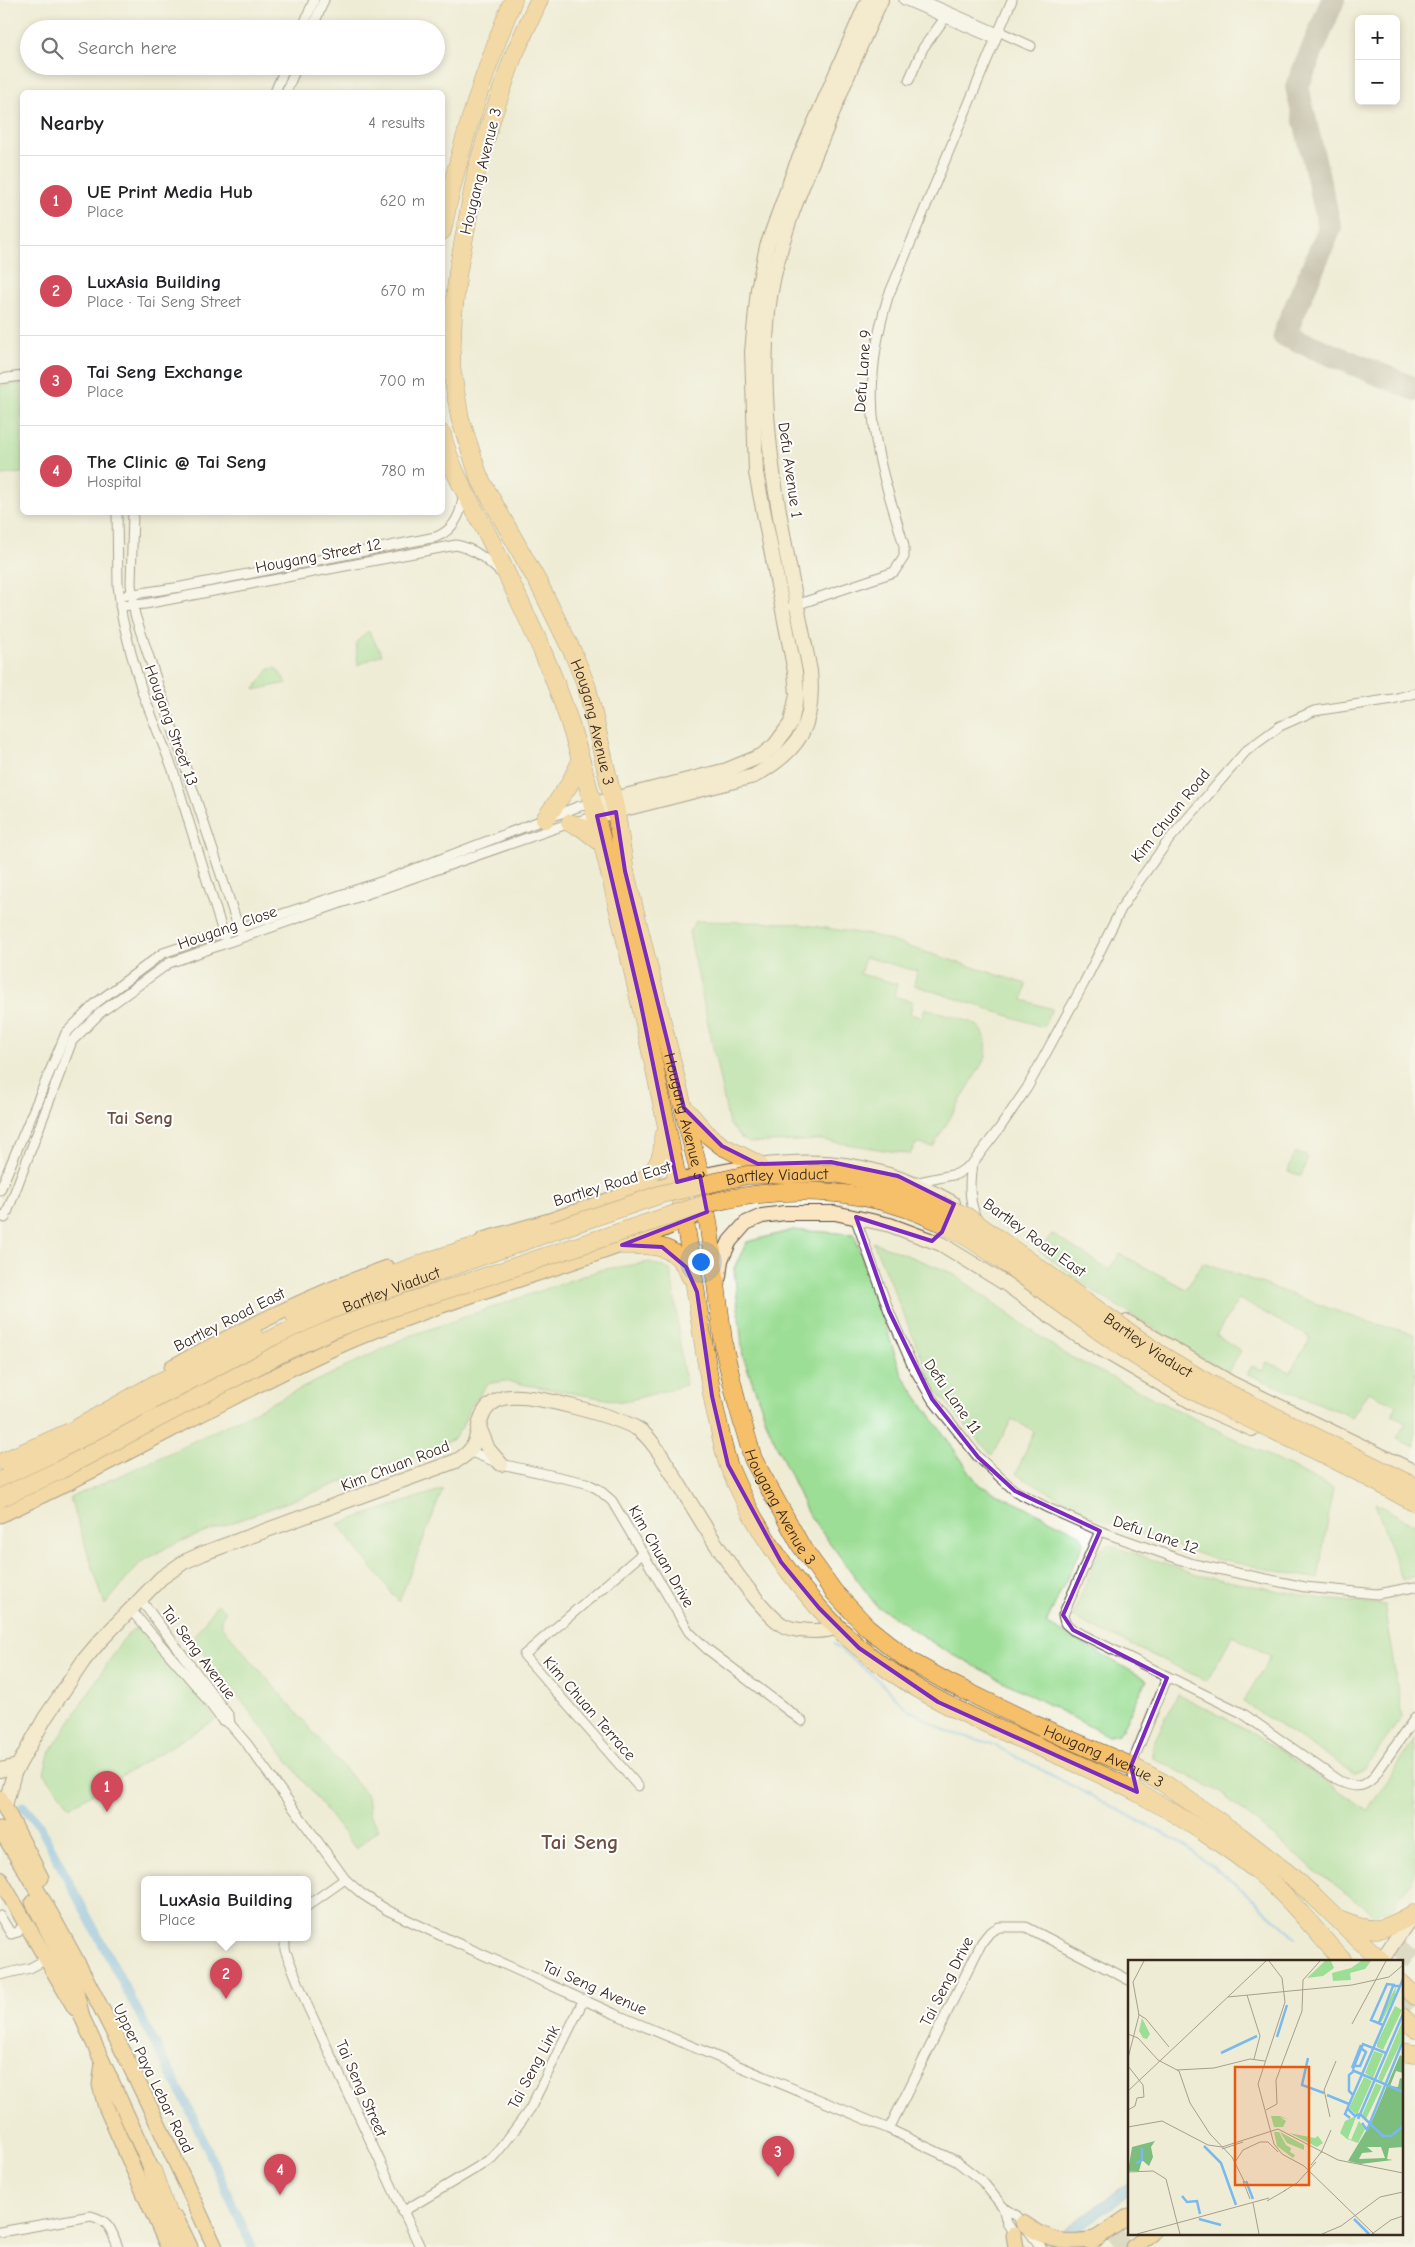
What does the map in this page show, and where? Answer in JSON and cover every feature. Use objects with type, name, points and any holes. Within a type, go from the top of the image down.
[{"type":"highway","name":"Hougang Avenue 3","points":[[445,218],[456,168],[484,80],[513,0]]},
{"type":"highway","name":"Hougang Avenue 3","points":[[539,0],[513,57],[492,118],[478,168],[458,271],[453,316],[452,366],[460,418],[480,476],[541,588],[573,653],[587,687],[614,805],[625,871],[700,1176],[718,1290],[724,1348],[753,1459],[801,1546],[829,1585],[867,1627],[908,1660],[969,1692],[1162,1782],[1240,1836],[1285,1871],[1380,1960]]},
{"type":"highway","name":"Hougang Avenue 3","points":[[445,443],[454,469],[510,580],[550,666],[596,810],[640,1000],[685,1220],[712,1396],[728,1465],[761,1530],[781,1562],[819,1608],[859,1648],[898,1677],[938,1702],[1137,1792],[1243,1860],[1268,1880],[1297,1908],[1337,1957]]},
{"type":"highway","points":[[545,818],[569,785],[581,761]]},
{"type":"highway","points":[[570,823],[581,827],[603,844]]},
{"type":"highway","points":[[684,1108],[708,1135],[722,1146],[758,1164]]},
{"type":"highway","points":[[624,1195],[654,1171],[664,1152],[662,1109]]},
{"type":"highway","name":"Bartley Viaduct","points":[[0,1481],[100,1433],[260,1345],[302,1325],[411,1282],[662,1194],[747,1174],[835,1173],[897,1187],[966,1216],[1161,1356],[1192,1374],[1415,1487]]},
{"type":"highway","name":"Bartley Viaduct","points":[[0,1498],[60,1470],[281,1352],[366,1316],[702,1204],[750,1194],[803,1191],[840,1193],[886,1202],[916,1212],[952,1228],[988,1250],[1126,1350],[1164,1374],[1215,1402],[1324,1454],[1415,1503]]},
{"type":"highway","points":[[2,1462],[72,1431],[155,1384],[353,1289],[459,1251],[519,1235],[552,1231]]},
{"type":"highway","points":[[622,1244],[652,1245],[673,1252],[686,1267],[697,1292]]},
{"type":"highway","points":[[1104,1754],[1108,1766],[1105,1777]]},
{"type":"highway","points":[[1339,1920],[1357,1927],[1377,1930],[1390,1928],[1414,1913]]},
{"type":"highway","points":[[1402,2017],[1415,2029]]},
{"type":"highway","points":[[1402,2052],[1415,2054]]},
{"type":"highway","points":[[152,2170],[179,2247]]},
{"type":"main road","name":"Defu Avenue 1","points":[[596,810],[727,770],[761,756],[775,745],[791,723],[797,694],[795,672],[756,472],[752,352],[759,282],[767,246],[795,168],[868,0]]},
{"type":"main road","name":"Defu Avenue 1","points":[[614,805],[754,776],[785,754],[805,729],[812,695],[810,671],[771,471],[766,419],[768,311],[781,247],[796,204],[881,0]]},
{"type":"main road","name":"Bartley Road East","points":[[2,1462],[222,1340],[306,1300],[408,1260],[512,1232],[624,1195],[758,1164],[794,1161],[831,1162],[898,1176],[914,1183],[975,1216],[1094,1301],[1231,1383],[1415,1472]]},
{"type":"main road","points":[[932,1241],[942,1232],[950,1218],[954,1204]]},
{"type":"main road","points":[[0,1515],[116,1459],[256,1385],[328,1350],[381,1328],[622,1244],[707,1212]]},
{"type":"main road","points":[[718,1290],[721,1260],[730,1242],[746,1223],[762,1216],[785,1213],[835,1213],[890,1225],[941,1244],[1006,1284],[1077,1335],[1196,1405],[1281,1441],[1415,1511]]},
{"type":"main road","points":[[1122,1361],[1139,1360],[1146,1355],[1149,1342],[1144,1332]]},
{"type":"main road","name":"Kim Chuan Road","points":[[3,1802],[18,1766],[45,1718],[84,1660],[161,1578],[176,1567],[204,1553],[456,1461],[471,1452],[488,1407],[497,1400],[511,1396],[582,1408],[636,1428],[646,1435],[659,1452],[736,1573],[764,1608],[785,1626],[799,1631],[811,1629],[828,1630],[837,1627]]},
{"type":"main road","points":[[479,1427],[488,1449],[501,1464]]},
{"type":"main road","points":[[1366,1486],[1364,1474],[1367,1466],[1372,1462],[1385,1458]]},
{"type":"main road","points":[[811,1629],[819,1608]]},
{"type":"main road","points":[[0,1770],[18,1766]]},
{"type":"main road","name":"Upper Paya Lebar Road","points":[[3,1802],[51,1898],[57,1915],[58,1926]]},
{"type":"main road","name":"Upper Paya Lebar Road","points":[[0,1829],[58,1926],[114,2034],[215,2247]]},
{"type":"main road","points":[[0,1844],[73,1979],[82,2017]]},
{"type":"main road","points":[[0,1879],[82,2017],[152,2170],[190,2247]]},
{"type":"main road","points":[[1382,1960],[1414,1913]]},
{"type":"main road","points":[[103,2063],[100,2085],[106,2107],[168,2247]]},
{"type":"main road","points":[[1084,2247],[1128,2217]]},
{"type":"main road","points":[[1134,2247],[1151,2234]]},
{"type":"main road","points":[[1019,2238],[1039,2235],[1060,2242],[1098,2238]]},
{"type":"street","points":[[306,20],[314,0]]},
{"type":"street","points":[[316,20],[324,0]]},
{"type":"street","points":[[904,0],[945,18],[1031,46]]},
{"type":"street","points":[[922,0],[997,35]]},
{"type":"street","name":"Defu Lane 9","points":[[783,609],[894,572],[904,557],[904,546],[874,434],[872,394],[878,329],[892,288],[1012,0]]},
{"type":"street","points":[[909,80],[928,40],[945,18]]},
{"type":"street","points":[[276,90],[282,75]]},
{"type":"street","points":[[287,90],[293,75]]},
{"type":"street","points":[[0,379],[20,376]]},
{"type":"street","name":"Hougang Street 12","points":[[119,595],[190,585],[436,537],[446,533],[456,521],[463,501],[463,485]]},
{"type":"street","name":"Hougang Street 13","points":[[117,515],[116,560],[120,606],[143,694],[173,770],[226,942]]},
{"type":"street","name":"Hougang Street 13","points":[[133,515],[131,546],[132,594],[135,615],[240,932]]},
{"type":"street","name":"Hougang Street 12","points":[[120,606],[134,605],[456,545],[469,548],[485,557],[510,580]]},
{"type":"street","name":"Kim Chuan Road","points":[[972,1164],[1000,1129],[1027,1088],[1122,908],[1139,880],[1168,841],[1246,751],[1280,726],[1314,711],[1393,699],[1415,693]]},
{"type":"street","name":"Hougang Close","points":[[0,1215],[5,1218],[72,1041],[101,1012],[169,963],[226,942],[240,932],[386,880],[545,818],[580,806],[596,810]]},
{"type":"street","name":"Hougang Close","points":[[0,1190],[66,1033],[96,1003],[163,953],[223,932],[240,932],[570,823],[596,810]]},
{"type":"street","points":[[914,1183],[957,1174],[972,1164]]},
{"type":"street","points":[[972,1164],[968,1184],[975,1216]]},
{"type":"street","name":"Defu Lane 11","points":[[855,1217],[889,1311],[913,1367],[938,1407],[978,1457],[1015,1491],[1100,1531]]},
{"type":"street","name":"Kim Chuan Drive","points":[[471,1452],[501,1464],[586,1483],[598,1489],[612,1502],[689,1632],[707,1649],[802,1721]]},
{"type":"street","name":"Defu Lane 12","points":[[1415,1587],[1377,1594],[1305,1587],[1193,1564],[1100,1531],[1065,1610],[1065,1623],[1091,1640],[1242,1713],[1339,1781],[1352,1787],[1367,1784],[1373,1778],[1415,1718]]},
{"type":"street","name":"Kim Chuan Terrace","points":[[638,1786],[524,1655],[643,1553]]},
{"type":"street","name":"Tai Seng Avenue","points":[[140,1599],[229,1716],[230,1724]]},
{"type":"street","name":"Tai Seng Avenue","points":[[130,1609],[198,1688],[222,1720],[230,1724],[345,1879],[362,1894],[387,1910],[584,1999],[937,2151],[970,2170],[1003,2207],[1017,2216],[1019,2238]]},
{"type":"street","points":[[1137,1792],[1131,1766],[1167,1678]]},
{"type":"street","points":[[311,1903],[345,1879]]},
{"type":"street","points":[[0,1916],[11,1934],[18,1932],[25,1923]]},
{"type":"street","name":"Tai Seng Drive","points":[[889,2129],[982,1942],[990,1932],[1000,1927],[1026,1927],[1128,1979]]},
{"type":"street","name":"Tai Seng Street","points":[[285,1941],[286,1950],[308,2007],[402,2212],[420,2247]]},
{"type":"street","points":[[0,1976],[30,1968],[47,1959]]},
{"type":"street","name":"Tai Seng Link","points":[[402,2212],[492,2158],[504,2144],[530,2110],[584,1999]]},
{"type":"street","name":"Tai Seng Avenue","points":[[1003,2207],[1007,2223],[1019,2238],[1041,2247]]},
{"type":"street","points":[[0,2232],[91,2216],[104,2220],[109,2225],[118,2247]]},
{"type":"highlighted area","points":[[616,812],[625,871],[684,1108],[722,1146],[758,1164],[831,1162],[898,1176],[954,1204],[942,1232],[932,1241],[856,1217],[889,1311],[932,1399],[978,1457],[1015,1491],[1100,1531],[1063,1615],[1073,1630],[1167,1678],[1131,1766],[1137,1792],[938,1702],[859,1648],[819,1608],[781,1562],[728,1465],[712,1396],[697,1292],[686,1267],[662,1247],[622,1245],[707,1212],[700,1176],[677,1182],[640,1000],[597,816]]},
{"type":"green space","points":[[20,383],[20,473],[0,475],[0,386]]},
{"type":"green space","points":[[369,632],[382,654],[358,665],[356,642]]},
{"type":"green space","points":[[276,668],[287,683],[254,690],[269,669]]},
{"type":"green space","points":[[696,921],[792,923],[872,935],[1026,984],[1023,1000],[1052,1009],[1043,1027],[914,985],[917,971],[865,957],[860,974],[897,984],[894,996],[913,1002],[910,1014],[922,1017],[925,1008],[953,1016],[978,1026],[985,1036],[986,1057],[933,1147],[917,1143],[910,1154],[821,1140],[749,1143],[741,1138],[729,1124],[689,932]]},
{"type":"green space","points":[[1295,1152],[1308,1157],[1301,1176],[1288,1171]]},
{"type":"green space","points":[[793,1230],[854,1234],[902,1375],[979,1485],[1080,1534],[1084,1542],[1046,1623],[1147,1680],[1119,1734],[1108,1736],[944,1650],[876,1605],[807,1512],[770,1431],[743,1356],[734,1268],[747,1242]]},
{"type":"green space","points":[[1052,1234],[1109,1270],[1120,1254],[1186,1289],[1203,1262],[1364,1321],[1415,1334],[1415,1447],[1397,1439],[1406,1422],[1392,1415],[1397,1405],[1368,1392],[1352,1417],[1247,1374],[1252,1366],[1262,1371],[1267,1362],[1290,1372],[1311,1338],[1239,1299],[1216,1335],[1241,1351],[1227,1373],[1096,1293],[1039,1250]]},
{"type":"green space","points":[[873,1242],[952,1273],[1063,1353],[1333,1488],[1318,1579],[1210,1558],[1097,1518],[1016,1474],[1034,1431],[1012,1419],[992,1456],[935,1389]]},
{"type":"green space","points":[[650,1262],[670,1270],[686,1385],[623,1402],[504,1381],[487,1384],[469,1409],[462,1427],[454,1439],[429,1450],[171,1545],[140,1563],[105,1605],[70,1498],[161,1457],[407,1337],[600,1270]]},
{"type":"green space","points":[[443,1489],[399,1602],[338,1524]]},
{"type":"green space","points":[[1375,1503],[1415,1525],[1415,1576],[1402,1580]]},
{"type":"green space","points":[[1110,1545],[1196,1575],[1323,1599],[1384,1605],[1402,1717],[1363,1771],[1354,1773],[1243,1702],[1271,1656],[1232,1636],[1207,1681],[1072,1617],[1100,1549]]},
{"type":"green space","points":[[217,1604],[226,1611],[221,1618],[221,1625],[367,1795],[369,1814],[379,1829],[356,1849],[193,1638]]},
{"type":"green space","points":[[139,1628],[150,1631],[162,1644],[215,1720],[70,1807],[44,1773],[49,1754],[122,1641],[132,1630]]},
{"type":"green space","points":[[1178,1694],[1248,1730],[1368,1810],[1415,1738],[1415,1873],[1393,1907],[1375,1915],[1293,1853],[1220,1792],[1153,1758],[1153,1744]]},
{"type":"water","points":[[1128,2183],[1128,2195],[1058,2247],[1041,2247]]},
{"type":"waterway","points":[[834,1644],[878,1680],[906,1708],[948,1732],[990,1743],[1178,1841],[1238,1886],[1296,1938]]},
{"type":"waterway","points":[[23,1806],[39,1825],[186,2102],[252,2247]]},
{"type":"taxiway","points":[[1333,0],[1297,87],[1330,228],[1284,335],[1415,389]]},
{"type":"tunnel","points":[[1402,1960],[1415,1941]]},
{"type":"tunnel","points":[[1402,2006],[1415,1993]]},
{"type":"tunnel","points":[[1113,2247],[1129,2234]]},
{"type":"place","name":"UE Print Media Hub","points":[[107,1812]]},
{"type":"place","name":"LuxAsia Building","points":[[226,1999]]},
{"type":"place","name":"Tai Seng Exchange","points":[[778,2177]]},
{"type":"place","name":"The Clinic @ Tai Seng","points":[[280,2195]]},
{"type":"district","name":"Tai Seng","points":[[140,1118]]},
{"type":"district","name":"Tai Seng","points":[[580,1842]]}]
